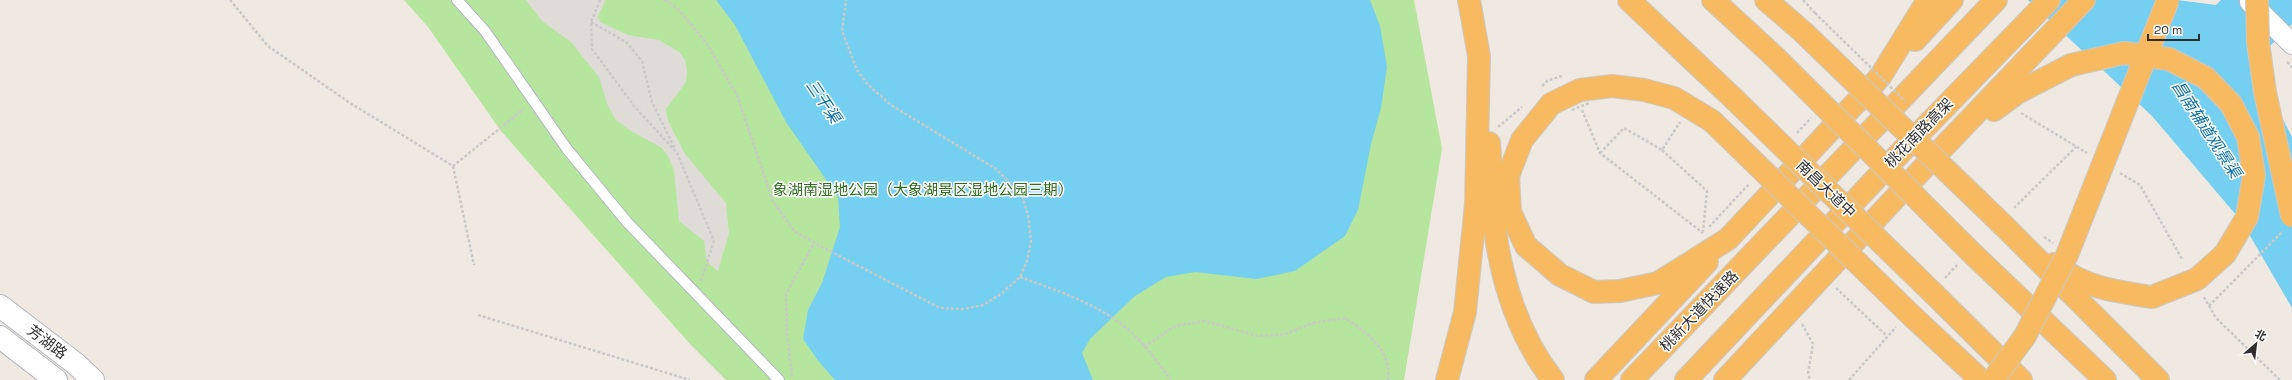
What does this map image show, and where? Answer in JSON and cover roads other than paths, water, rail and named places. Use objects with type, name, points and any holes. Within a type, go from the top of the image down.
[{"type":"highway","points":[[1469,0],[1479,56],[1492,171],[1496,237],[1510,302],[1536,358],[1553,380]]},
{"type":"highway","name":"南昌大道中","points":[[1629,0],[1734,99],[2021,380]]},
{"type":"highway","points":[[1713,0],[1776,58],[1975,256],[2105,380]]},
{"type":"highway","points":[[1766,0],[1803,32],[2004,226],[2158,380]]},
{"type":"highway","points":[[1778,0],[1803,32]]},
{"type":"highway","points":[[1880,77],[1928,0]]},
{"type":"highway","points":[[1596,380],[1952,0]]},
{"type":"highway","name":"桃花南路高架","points":[[1686,380],[1790,268],[2023,25],[2049,0]]},
{"type":"highway","points":[[1726,380],[1914,178],[2084,0]]},
{"type":"highway","points":[[1993,380],[2025,336],[2067,255],[2168,0]]},
{"type":"highway","points":[[2257,0],[2258,42],[2289,222]]},
{"type":"highway","name":"桃新大道快速路","points":[[1632,380],[1995,1]]},
{"type":"highway","points":[[1914,178],[1981,120],[2017,93],[2071,65],[2124,52],[2169,59],[2206,78],[2231,104],[2248,137],[2254,175],[2248,217],[2225,254],[2197,279],[2152,296],[2112,291],[2073,278],[2004,226]]},
{"type":"highway","points":[[1447,380],[1466,312],[1476,204],[1479,56]]},
{"type":"highway","points":[[1728,239],[1658,283],[1620,291],[1594,292],[1560,276],[1526,246],[1510,212],[1508,176],[1522,140],[1551,104],[1580,90],[1612,86],[1644,90],[1674,98],[1712,121],[1912,317],[1981,380]]},
{"type":"street","points":[[2248,0],[2292,44]]},
{"type":"street","name":"芳湖路","points":[[0,306],[76,364],[93,380]]},
{"type":"street","name":"芳湖路","points":[[0,337],[56,380]]},
{"type":"lane","points":[[457,0],[485,31],[567,149],[627,222],[779,380]]},
{"type":"water","name":"三干渠","points":[[716,0],[1370,0],[1380,26],[1387,67],[1381,108],[1371,144],[1358,210],[1345,236],[1295,271],[1256,279],[1195,272],[1166,277],[1135,296],[1090,339],[1082,353],[1093,380],[835,380],[819,362],[803,339],[808,310],[822,283],[840,227],[838,197],[786,122],[735,25]]},
{"type":"water","name":"昌南辅道观景渠","points":[[2028,0],[2177,0],[2216,5],[2221,0],[2292,0],[2292,24],[2258,58],[2259,74],[2292,137],[2292,308],[2242,222],[2152,116]]},
{"type":"park label","name":"象湖南湿地公园（大象湖景区湿地公园三期）","points":[[923,190]]}]
